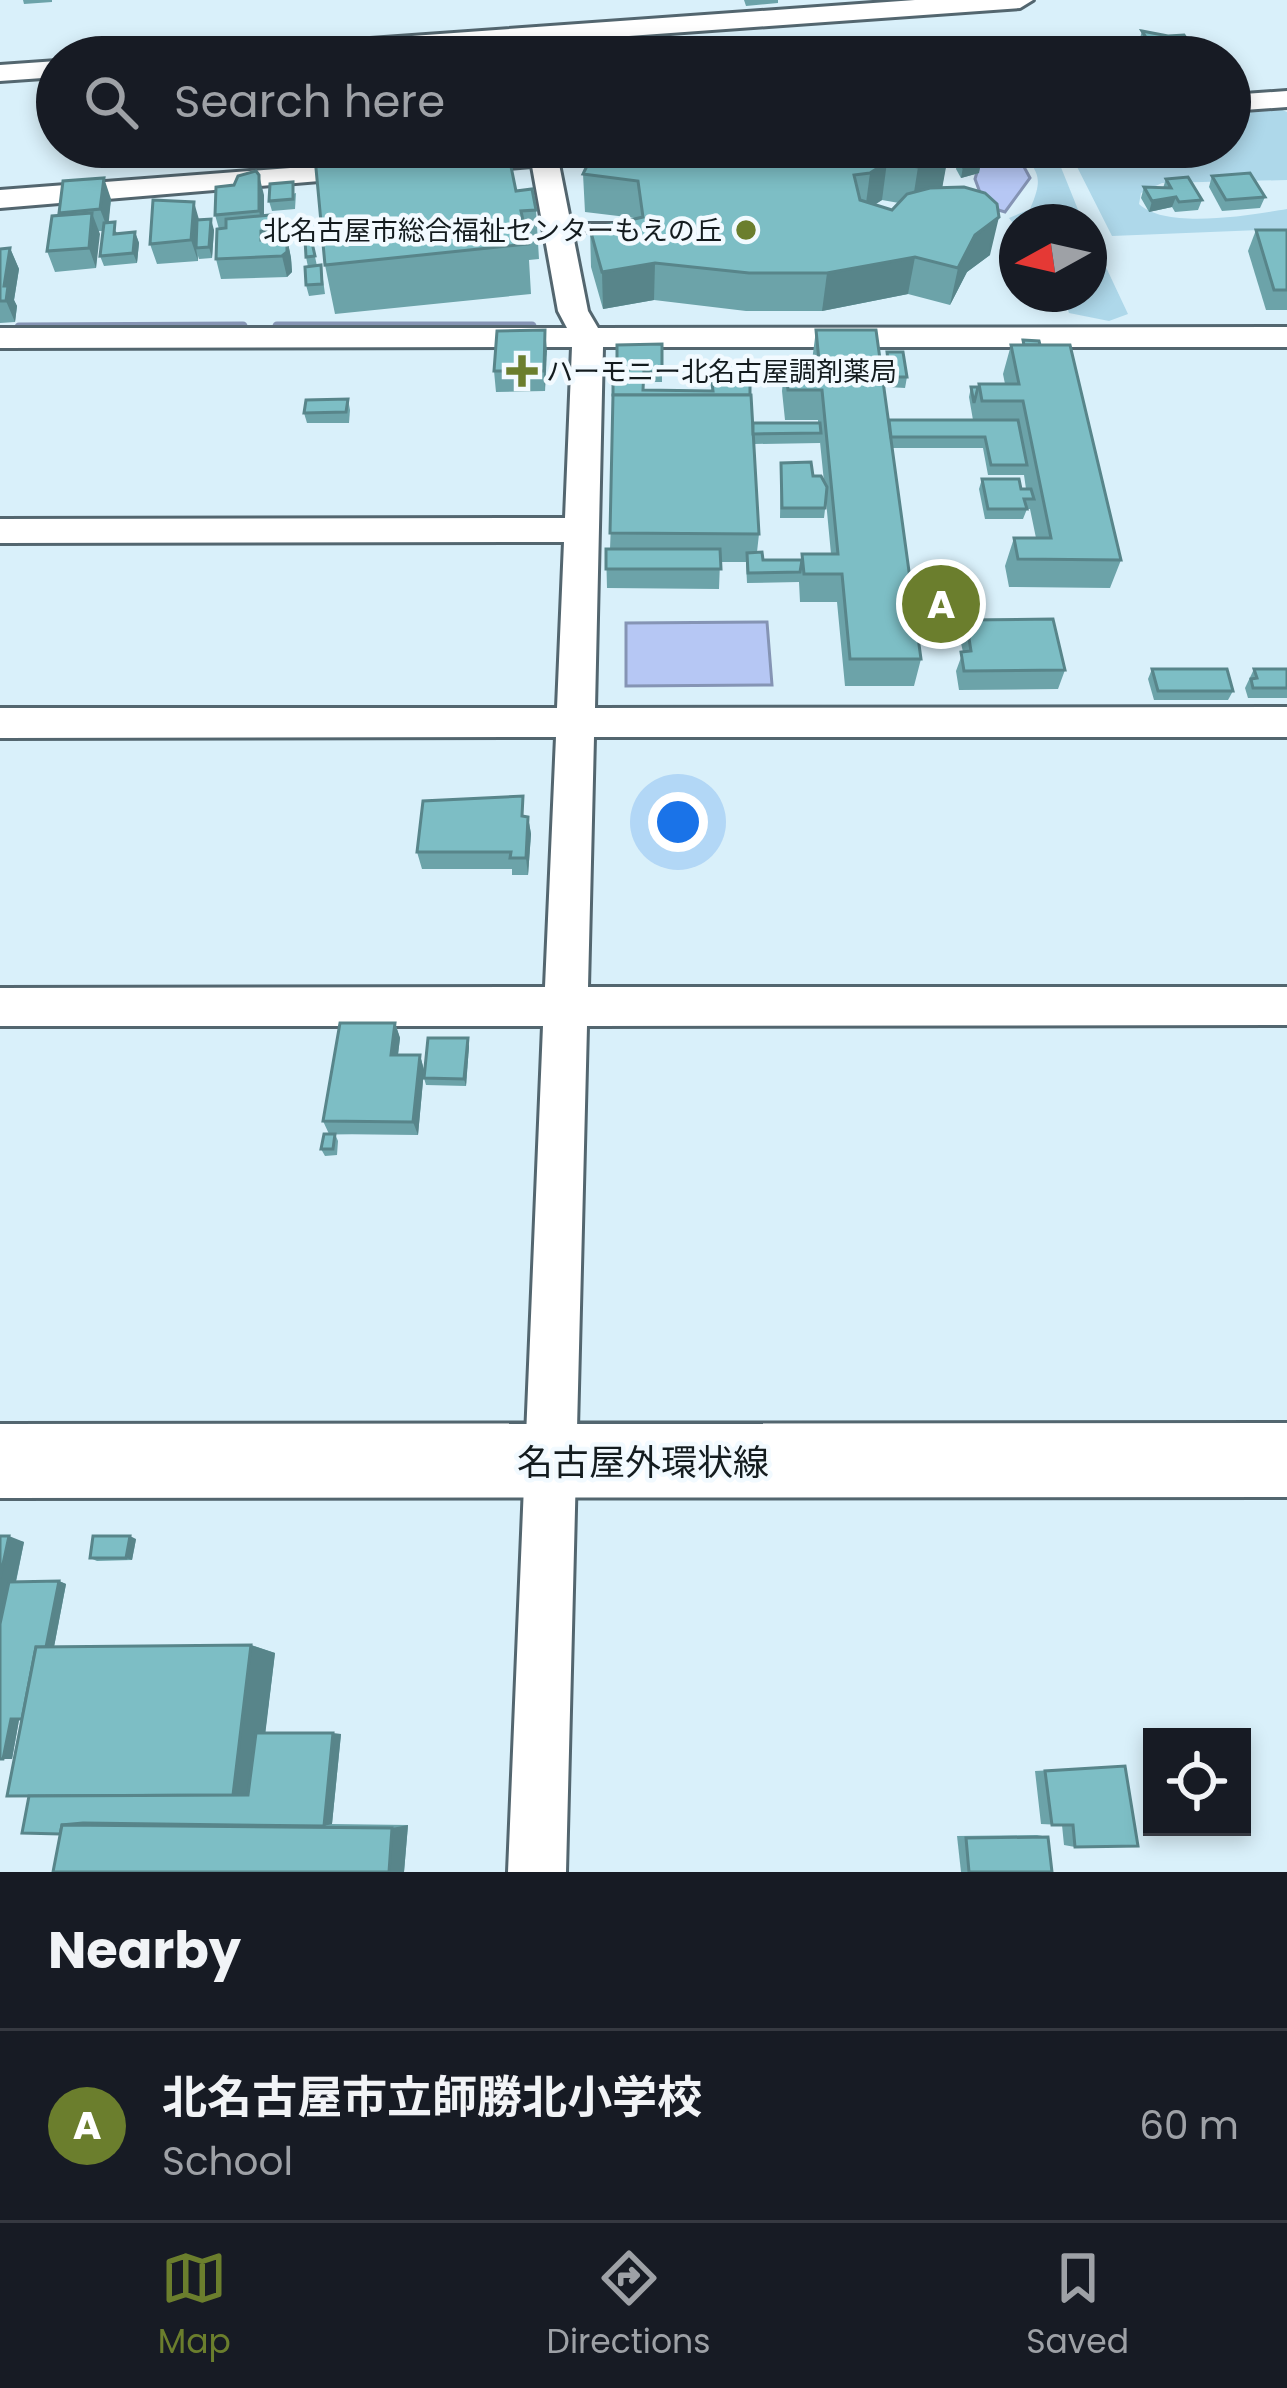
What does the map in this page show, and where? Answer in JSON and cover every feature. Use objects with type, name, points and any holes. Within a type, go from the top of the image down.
[{"type":"main road","name":"名古屋外環状線","points":[[0,1461],[1287,1460]]},
{"type":"street","points":[[528,36],[806,8],[1020,0]]},
{"type":"street","points":[[0,73],[36,70]]},
{"type":"street","points":[[1251,102],[1287,99]]},
{"type":"street","points":[[537,1872],[588,338],[573,311],[565,246],[547,168]]},
{"type":"street","points":[[0,199],[391,169]]},
{"type":"street","points":[[0,338],[1287,337]]},
{"type":"street","points":[[0,531],[581,530]]},
{"type":"street","points":[[0,723],[1287,722]]},
{"type":"street","points":[[0,1007],[1287,1006]]},
{"type":"lane","points":[[565,246],[625,228],[633,233],[634,242],[627,248]]},
{"type":"shaded area","points":[[1275,107],[1287,112],[1287,180],[1162,183],[1141,193],[1139,204],[1168,217],[1188,219],[1287,209],[1287,229],[1112,236],[1107,204],[1096,204],[1078,168],[1251,168],[1251,109]]},
{"type":"shaded area","points":[[978,168],[1025,168],[1030,178],[1011,204],[999,204],[999,210],[985,206],[975,179]]},
{"type":"shaded area","points":[[1034,168],[1061,168],[1076,204],[1032,204],[1038,186]]},
{"type":"shaded area","points":[[1107,269],[1128,314],[1109,321],[1069,313],[1107,312]]},
{"type":"shaded area","points":[[767,622],[772,685],[626,686],[626,623]]},
{"type":"building","points":[[316,168],[511,168],[516,191],[532,189],[536,210],[521,211],[528,244],[325,265]]},
{"type":"building","points":[[586,168],[878,168],[854,175],[860,200],[892,210],[907,194],[964,187],[985,193],[997,204],[999,217],[975,235],[958,268],[915,257],[827,273],[749,273],[655,263],[602,272],[590,229],[643,217],[638,181],[583,174]]},
{"type":"building","points":[[256,171],[259,211],[215,215],[216,187],[234,185],[238,176]]},
{"type":"building","points":[[1250,173],[1265,197],[1226,200],[1212,176]]},
{"type":"building","points":[[1188,177],[1202,200],[1152,201],[1144,187],[1171,188],[1166,179]]},
{"type":"building","points":[[104,178],[100,209],[59,213],[63,181]]},
{"type":"building","points":[[293,182],[293,199],[269,201],[270,184]]},
{"type":"building","points":[[153,200],[194,202],[191,240],[150,244]]},
{"type":"building","points":[[92,213],[89,248],[47,251],[52,216]]},
{"type":"building","points":[[271,215],[271,230],[261,231],[261,240],[287,238],[287,252],[282,256],[216,259],[217,229],[226,228],[226,219]]},
{"type":"building","points":[[211,219],[209,247],[196,248],[197,220]]},
{"type":"building","points":[[115,222],[114,234],[135,232],[133,253],[100,256],[104,223]]},
{"type":"building","points":[[1256,230],[1287,230],[1287,290],[1274,290]]},
{"type":"building","points":[[311,238],[315,256],[306,257],[305,239]]},
{"type":"building","points":[[10,248],[6,301],[0,301],[0,249]]},
{"type":"building","points":[[321,265],[322,284],[306,285],[305,267]]},
{"type":"building","points":[[545,330],[544,371],[494,371],[497,331]]},
{"type":"building","points":[[816,330],[876,330],[921,659],[850,659],[842,574],[804,574],[802,554],[838,554],[822,390],[788,390],[785,361],[819,361]]},
{"type":"building","points":[[662,344],[662,372],[617,369],[617,345]]},
{"type":"building","points":[[1011,345],[1070,345],[1121,560],[1018,559],[1014,538],[1051,538],[1023,401],[982,401],[979,384],[1019,384]]},
{"type":"building","points":[[887,352],[903,352],[907,377],[890,377]]},
{"type":"building","points":[[613,369],[644,369],[643,390],[713,391],[712,383],[750,383],[750,395],[613,395]]},
{"type":"building","points":[[613,395],[751,395],[759,534],[610,533]]},
{"type":"building","points":[[348,399],[346,412],[304,413],[306,400]]},
{"type":"building","points":[[889,420],[1018,420],[1027,465],[991,465],[985,437],[891,437]]},
{"type":"building","points":[[753,423],[820,423],[821,433],[753,434]]},
{"type":"building","points":[[811,462],[813,476],[821,476],[827,487],[825,508],[782,508],[781,463]]},
{"type":"building","points":[[982,479],[1019,479],[1021,489],[1031,489],[1034,499],[1024,499],[1027,509],[988,509]]},
{"type":"building","points":[[606,549],[720,549],[721,569],[606,569]]},
{"type":"building","points":[[762,552],[763,560],[802,560],[800,572],[748,573],[747,553]]},
{"type":"building","points":[[1053,619],[1065,670],[964,671],[961,652],[971,651],[966,620]]},
{"type":"building","points":[[1152,669],[1227,669],[1233,691],[1158,691]]},
{"type":"building","points":[[1254,669],[1287,669],[1287,688],[1253,688]]},
{"type":"building","points":[[523,796],[522,816],[528,817],[526,858],[510,858],[511,852],[417,852],[423,801]]},
{"type":"building","points":[[340,1023],[395,1023],[391,1055],[420,1055],[413,1122],[323,1121]]},
{"type":"building","points":[[428,1038],[468,1038],[464,1079],[424,1078]]},
{"type":"building","points":[[324,1134],[335,1134],[333,1149],[321,1149]]},
{"type":"building","points":[[0,1536],[9,1536],[0,1578]]},
{"type":"building","points":[[93,1536],[130,1536],[126,1558],[90,1558]]},
{"type":"building","points":[[59,1581],[46,1647],[36,1647],[22,1719],[11,1719],[0,1759],[0,1624],[9,1582]]},
{"type":"building","points":[[251,1645],[233,1795],[7,1796],[36,1647]]},
{"type":"building","points":[[256,1733],[333,1733],[324,1826],[83,1823],[62,1825],[60,1834],[22,1833],[29,1796],[248,1795]]},
{"type":"building","points":[[1125,1766],[1138,1846],[1075,1847],[1073,1825],[1052,1825],[1045,1771]]},
{"type":"building","points":[[62,1825],[392,1828],[389,1872],[53,1872]]},
{"type":"building","points":[[1048,1837],[1052,1872],[969,1872],[966,1838]]},
{"type":"waterway","points":[[19,327],[243,326]]},
{"type":"waterway","points":[[277,326],[532,326]]},
{"type":"place","name":"北名古屋市総合福祉センターもえの丘","points":[[746,230]]},
{"type":"place","name":"ハーモニー北名古屋調剤薬局","points":[[522,371]]},
{"type":"place","name":"北名古屋市立師勝北小学校","points":[[941,604]]}]
